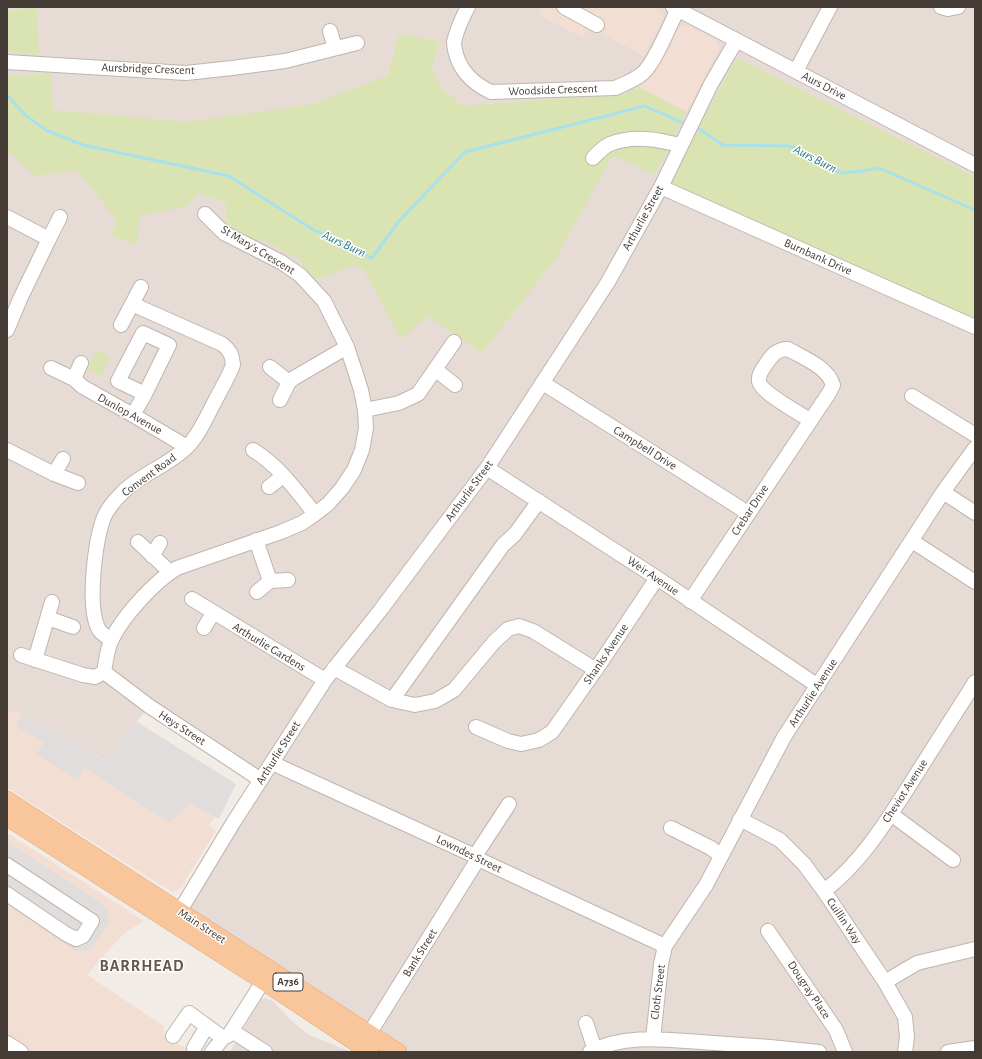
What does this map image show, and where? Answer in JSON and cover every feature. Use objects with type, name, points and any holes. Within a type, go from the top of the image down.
[{"type":"main road","name":"Main Street","points":[[7,800],[176,918]]},
{"type":"main road","name":"Main Street","points":[[7,817],[176,918],[267,976],[367,1044],[398,1052]]},
{"type":"street","name":"Woodside Crescent","points":[[468,7],[459,25],[454,44],[459,63],[478,86],[491,92],[615,88],[630,82],[643,73],[655,55],[676,8]]},
{"type":"street","points":[[564,7],[597,25]]},
{"type":"street","points":[[796,71],[830,7]]},
{"type":"street","points":[[941,7],[948,9],[958,7]]},
{"type":"street","name":"Aurs Drive","points":[[676,8],[736,41],[975,165]]},
{"type":"street","points":[[330,30],[335,48]]},
{"type":"street","name":"Arthurlie Street","points":[[176,918],[233,823],[325,680],[379,612],[486,468],[608,282],[661,187],[711,84],[736,41]]},
{"type":"street","name":"Aursbridge Crescent","points":[[7,62],[186,73],[285,61],[357,43]]},
{"type":"street","points":[[593,158],[602,149],[621,140],[666,141],[681,146]]},
{"type":"street","name":"Burnbank Drive","points":[[661,187],[975,328]]},
{"type":"street","name":"St Mary's Crescent","points":[[104,672],[111,640],[119,626],[150,589],[170,572],[195,561],[302,523],[328,504],[342,488],[354,470],[362,450],[366,428],[361,390],[347,347],[324,300],[300,275],[281,262],[224,233],[205,214]]},
{"type":"street","points":[[7,217],[49,239]]},
{"type":"street","points":[[7,330],[13,302],[60,217]]},
{"type":"street","points":[[121,325],[141,287]]},
{"type":"street","name":"Convent Road","points":[[111,640],[98,630],[93,616],[92,599],[99,537],[104,518],[110,506],[123,492],[142,478],[168,463],[187,447],[196,436],[233,365],[229,350],[222,344],[132,304]]},
{"type":"street","points":[[364,410],[399,403],[418,394],[454,342]]},
{"type":"street","points":[[280,400],[289,382],[347,347]]},
{"type":"street","name":"Crebar Drive","points":[[690,601],[829,393],[833,385],[830,377],[824,370],[788,349],[776,351],[760,374],[760,385],[766,391],[810,420]]},
{"type":"street","points":[[74,379],[81,363]]},
{"type":"street","points":[[270,367],[289,382]]},
{"type":"street","name":"Dunlop Avenue","points":[[51,368],[74,379],[83,388],[134,415],[187,447]]},
{"type":"street","points":[[436,370],[455,385]]},
{"type":"street","name":"Campbell Drive","points":[[543,383],[748,513]]},
{"type":"street","points":[[134,415],[145,394]]},
{"type":"street","points":[[912,396],[975,435]]},
{"type":"street","name":"Arthurlie Avenue","points":[[665,946],[706,885],[784,737],[943,492],[975,448]]},
{"type":"street","points":[[7,450],[54,474],[78,483]]},
{"type":"street","points":[[253,450],[266,459],[284,476],[315,514]]},
{"type":"street","points":[[54,474],[63,459]]},
{"type":"street","name":"Weir Avenue","points":[[486,468],[657,578],[818,686]]},
{"type":"street","points":[[269,487],[284,476]]},
{"type":"street","points":[[943,492],[975,513]]},
{"type":"street","points":[[392,700],[503,545],[515,534],[539,501]]},
{"type":"street","points":[[256,540],[270,581]]},
{"type":"street","points":[[912,540],[975,582]]},
{"type":"street","points":[[138,542],[170,572]]},
{"type":"street","points":[[152,556],[160,544]]},
{"type":"street","name":"Shanks Avenue","points":[[476,727],[508,741],[521,744],[539,740],[548,735],[555,729],[596,670],[657,578]]},
{"type":"street","points":[[257,592],[270,581],[288,580]]},
{"type":"street","name":"Arthurlie Gardens","points":[[192,599],[325,680]]},
{"type":"street","points":[[36,660],[52,602]]},
{"type":"street","points":[[204,628],[213,613]]},
{"type":"street","points":[[48,618],[74,627]]},
{"type":"street","points":[[334,668],[392,700],[415,705],[435,701],[454,690],[494,642],[508,629],[519,626],[533,631],[596,670]]},
{"type":"street","points":[[21,655],[83,675],[95,677],[104,672]]},
{"type":"street","name":"Heys Street","points":[[104,672],[149,706],[261,780]]},
{"type":"street","name":"Cheviot Avenue","points":[[824,892],[839,880],[854,864],[891,814],[975,682]]},
{"type":"street","name":"Lowndes Street","points":[[272,762],[665,946]]},
{"type":"street","name":"Bank Street","points":[[367,1044],[509,804]]},
{"type":"street","points":[[891,814],[953,860]]},
{"type":"street","name":"Cuillin Way","points":[[740,819],[780,840],[804,864],[824,892],[886,982],[905,1017],[907,1037],[905,1052]]},
{"type":"street","points":[[671,828],[712,848],[721,856]]},
{"type":"street","points":[[7,866],[92,921],[83,936],[76,939],[66,934],[7,894]]},
{"type":"street","name":"Dougray Place","points":[[768,931],[836,1030],[844,1052]]},
{"type":"street","name":"Cloth Street","points":[[653,1039],[661,964],[665,946]]},
{"type":"street","points":[[886,982],[917,963],[975,949]]},
{"type":"street","points":[[212,1052],[228,1034],[267,976]]},
{"type":"street","points":[[173,1036],[188,1013],[207,1026],[228,1034],[265,1052]]},
{"type":"street","points":[[586,1023],[596,1051],[627,1040],[653,1039],[819,1052]]},
{"type":"street","points":[[194,1048],[207,1026]]},
{"type":"street","points":[[948,1052],[975,1048]]},
{"type":"shaded area","points":[[7,7],[975,7],[975,1052],[398,1052],[179,912],[261,780],[149,706],[107,761],[23,714],[7,711]]},
{"type":"shaded area","points":[[543,7],[652,7],[661,11],[663,19],[644,56],[589,27],[583,38],[539,15]]},
{"type":"shaded area","points":[[687,25],[714,39],[718,44],[719,49],[686,112],[639,87],[651,77],[676,27]]},
{"type":"shaded area","points":[[7,711],[23,714],[106,761],[137,722],[236,784],[209,826],[216,831],[184,882],[185,883],[182,888],[172,892],[7,788]]},
{"type":"shaded area","points":[[23,714],[106,761],[137,722],[236,784],[219,819],[189,803],[170,823],[85,768],[78,780],[36,754],[44,743],[16,726]]},
{"type":"shaded area","points":[[7,833],[144,921],[123,934],[87,975],[164,1026],[164,1035],[192,1052],[7,1052]]},
{"type":"shaded area","points":[[7,842],[107,907],[109,923],[90,950],[75,951],[7,905]]},
{"type":"shaded area","points":[[265,998],[273,1001],[291,1020],[309,1035],[351,1052],[230,1052],[260,1000]]},
{"type":"green space","points":[[37,7],[39,55],[7,52],[7,11]]},
{"type":"green space","points":[[399,34],[439,41],[432,69],[442,89],[463,106],[624,94],[639,87],[686,112],[655,175],[613,155],[556,258],[482,353],[428,316],[401,339],[363,269],[355,265],[317,279],[303,268],[300,259],[263,240],[253,242],[227,228],[226,203],[199,193],[185,207],[140,216],[137,244],[111,236],[117,221],[77,170],[35,176],[7,151],[7,76],[51,73],[53,110],[188,122],[314,104],[388,75]]},
{"type":"green space","points":[[737,58],[975,177],[975,322],[665,187]]},
{"type":"green space","points":[[97,350],[110,357],[101,376],[87,369]]},
{"type":"waterway","name":"Aurs Burn","points":[[7,95],[25,115],[46,130],[83,145],[229,176],[312,229],[372,258],[399,221],[465,152],[645,106],[683,123]]},
{"type":"waterway","name":"Aurs Burn","points":[[699,129],[723,145],[789,146],[803,151],[822,166],[843,173],[879,168],[975,210]]},
{"type":"district","name":"BARRHEAD","points":[[142,966]]}]
